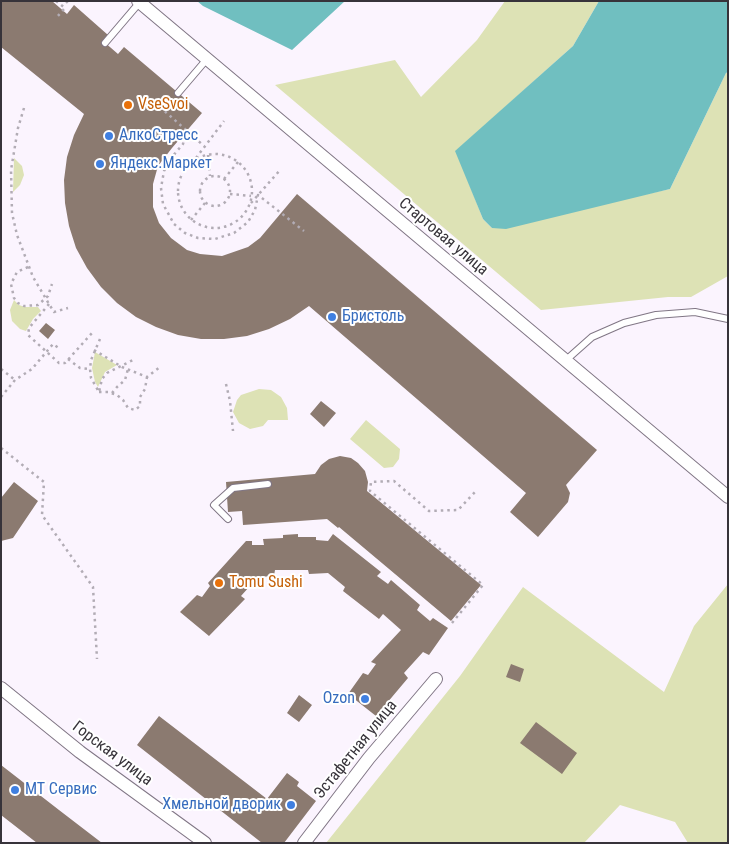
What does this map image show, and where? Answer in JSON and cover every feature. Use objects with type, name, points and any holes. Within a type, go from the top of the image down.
[{"type":"street","name":"Стартовая улица","points":[[139,2],[728,497]]},
{"type":"street","name":"Эстафетная улица","points":[[304,843],[363,765],[436,679]]},
{"type":"street","name":"Горская улица","points":[[1,688],[80,752],[205,843]]},
{"type":"lane","points":[[105,43],[139,2]]},
{"type":"lane","points":[[178,93],[207,59]]},
{"type":"lane","points":[[565,361],[592,337],[624,323],[656,315],[695,312],[728,319]]},
{"type":"lane","points":[[228,519],[214,505],[233,488],[268,484]]},
{"type":"path","points":[[56,1],[65,8],[57,17]]},
{"type":"path","points":[[66,1],[68,3],[70,1]]},
{"type":"path","points":[[160,106],[204,146]]},
{"type":"path","points":[[24,108],[13,149],[10,192],[12,213],[28,267],[46,300],[54,312],[68,308]]},
{"type":"path","points":[[224,122],[194,160],[185,168],[179,178],[177,189],[181,206],[191,220],[201,226],[213,228],[225,227],[235,222],[244,214],[250,204],[281,169]]},
{"type":"path","points":[[187,130],[183,144],[172,157],[164,171],[161,188],[163,204],[174,224],[184,234],[198,238],[215,239],[234,234],[248,222],[256,210],[258,195]]},
{"type":"path","points":[[194,160],[216,153],[228,156],[238,162],[246,170],[251,181],[250,204]]},
{"type":"path","points":[[208,154],[210,176]]},
{"type":"path","points":[[224,179],[238,162]]},
{"type":"path","points":[[215,175],[224,179],[230,187],[230,194],[227,200],[219,206],[209,206],[200,195],[202,181],[210,176],[215,175]]},
{"type":"path","points":[[230,194],[251,196]]},
{"type":"path","points":[[258,195],[304,231]]},
{"type":"path","points":[[191,220],[205,203]]},
{"type":"path","points":[[28,267],[17,272],[13,278],[11,291],[14,298],[24,306],[31,307],[46,300],[52,284]]},
{"type":"path","points":[[49,304],[28,331],[29,338],[60,364],[65,363],[92,333]]},
{"type":"path","points":[[99,392],[91,378],[90,369],[94,350],[100,339]]},
{"type":"path","points":[[1,397],[15,380],[32,369],[53,344],[60,349]]},
{"type":"path","points":[[94,350],[122,367],[147,377]]},
{"type":"path","points":[[68,359],[80,368],[90,369]]},
{"type":"path","points":[[99,392],[102,379],[107,373],[135,359]]},
{"type":"path","points":[[99,392],[112,393],[123,400],[131,410],[134,410],[140,406],[140,397],[145,389],[147,377],[160,367]]},
{"type":"path","points":[[1,369],[15,380]]},
{"type":"path","points":[[112,393],[125,380],[128,369]]},
{"type":"path","points":[[226,384],[233,431]]},
{"type":"path","points":[[1,448],[44,482],[42,515],[93,587],[97,659]]},
{"type":"path","points":[[452,623],[483,585],[370,491],[371,482],[394,480],[429,511],[458,510],[475,492]]},
{"type":"green space","points":[[505,1],[599,1],[573,46],[456,151],[483,219],[492,228],[670,189],[728,72],[728,276],[691,297],[668,297],[541,310],[275,85],[395,60],[421,97],[477,40]]},
{"type":"green space","points":[[14,158],[22,166],[24,175],[20,185],[13,192]]},
{"type":"green space","points":[[14,300],[19,305],[38,307],[41,311],[33,319],[26,331],[20,329],[12,321],[10,310]]},
{"type":"green space","points":[[95,352],[117,365],[105,372],[98,387],[92,368]]},
{"type":"green space","points":[[259,389],[271,390],[281,397],[287,408],[288,420],[268,420],[263,426],[250,429],[239,423],[233,412],[237,400],[241,395]]},
{"type":"green space","points":[[366,420],[400,449],[399,459],[393,467],[384,468],[350,439]]},
{"type":"green space","points":[[728,584],[728,843],[688,843],[675,822],[620,805],[584,843],[326,843],[460,676],[523,587],[664,692],[694,626]]},
{"type":"water","points":[[197,1],[345,1],[292,50],[203,6]]},
{"type":"water","points":[[599,1],[728,1],[728,72],[670,189],[506,229],[492,228],[483,219],[455,151],[573,46]]},
{"type":"building","points":[[1,1],[52,1],[67,14],[74,5],[108,35],[103,41],[118,54],[124,47],[202,113],[158,166],[153,184],[153,207],[159,223],[171,238],[187,250],[200,254],[222,256],[248,247],[260,238],[297,194],[597,450],[566,485],[570,493],[568,502],[538,537],[510,512],[526,493],[309,306],[290,319],[269,329],[247,336],[201,339],[178,335],[156,327],[136,317],[117,303],[101,287],[87,268],[76,248],[69,226],[64,180],[67,157],[74,135],[84,114],[1,47]]},
{"type":"building","points":[[46,323],[55,330],[48,339],[39,331]]},
{"type":"building","points":[[321,401],[336,413],[324,427],[310,414]]},
{"type":"building","points":[[340,456],[351,458],[365,471],[368,482],[367,491],[481,585],[451,621],[327,519],[243,525],[242,511],[228,512],[226,482],[315,474],[321,465],[329,459]]},
{"type":"building","points":[[14,482],[38,501],[13,538],[1,541],[1,498]]},
{"type":"building","points":[[298,534],[298,537],[316,537],[316,540],[328,541],[333,534],[381,572],[377,576],[388,584],[391,580],[420,605],[417,610],[430,621],[433,618],[448,628],[429,655],[423,652],[404,673],[408,678],[376,716],[348,694],[363,673],[368,675],[376,664],[371,662],[401,630],[383,614],[379,619],[343,591],[345,587],[328,573],[309,574],[308,570],[275,570],[274,576],[258,577],[241,596],[245,599],[209,636],[180,612],[197,595],[202,597],[210,586],[208,583],[246,541],[252,541],[252,545],[264,545],[263,539],[283,538],[283,535]]},
{"type":"building","points":[[511,664],[524,669],[520,682],[506,677]]},
{"type":"building","points":[[299,695],[312,705],[299,722],[287,713]]},
{"type":"building","points":[[159,716],[267,799],[287,773],[299,782],[297,786],[316,801],[284,843],[262,843],[137,745]]},
{"type":"building","points":[[536,722],[577,753],[562,774],[520,743]]},
{"type":"building","points":[[1,765],[102,843],[37,843],[1,815]]},
{"type":"place","name":"VseSvoi","points":[[128,105]]},
{"type":"place","name":"АлкоСтресс","points":[[109,136]]},
{"type":"place","name":"Яндекс.Маркет","points":[[100,164]]},
{"type":"place","name":"Бристоль","points":[[332,317]]},
{"type":"place","name":"Tomu Sushi","points":[[219,583]]},
{"type":"place","name":"Ozon","points":[[365,699]]},
{"type":"place","name":"МТ Сервис","points":[[15,790]]},
{"type":"place","name":"Хмельной дворик","points":[[291,805]]}]
